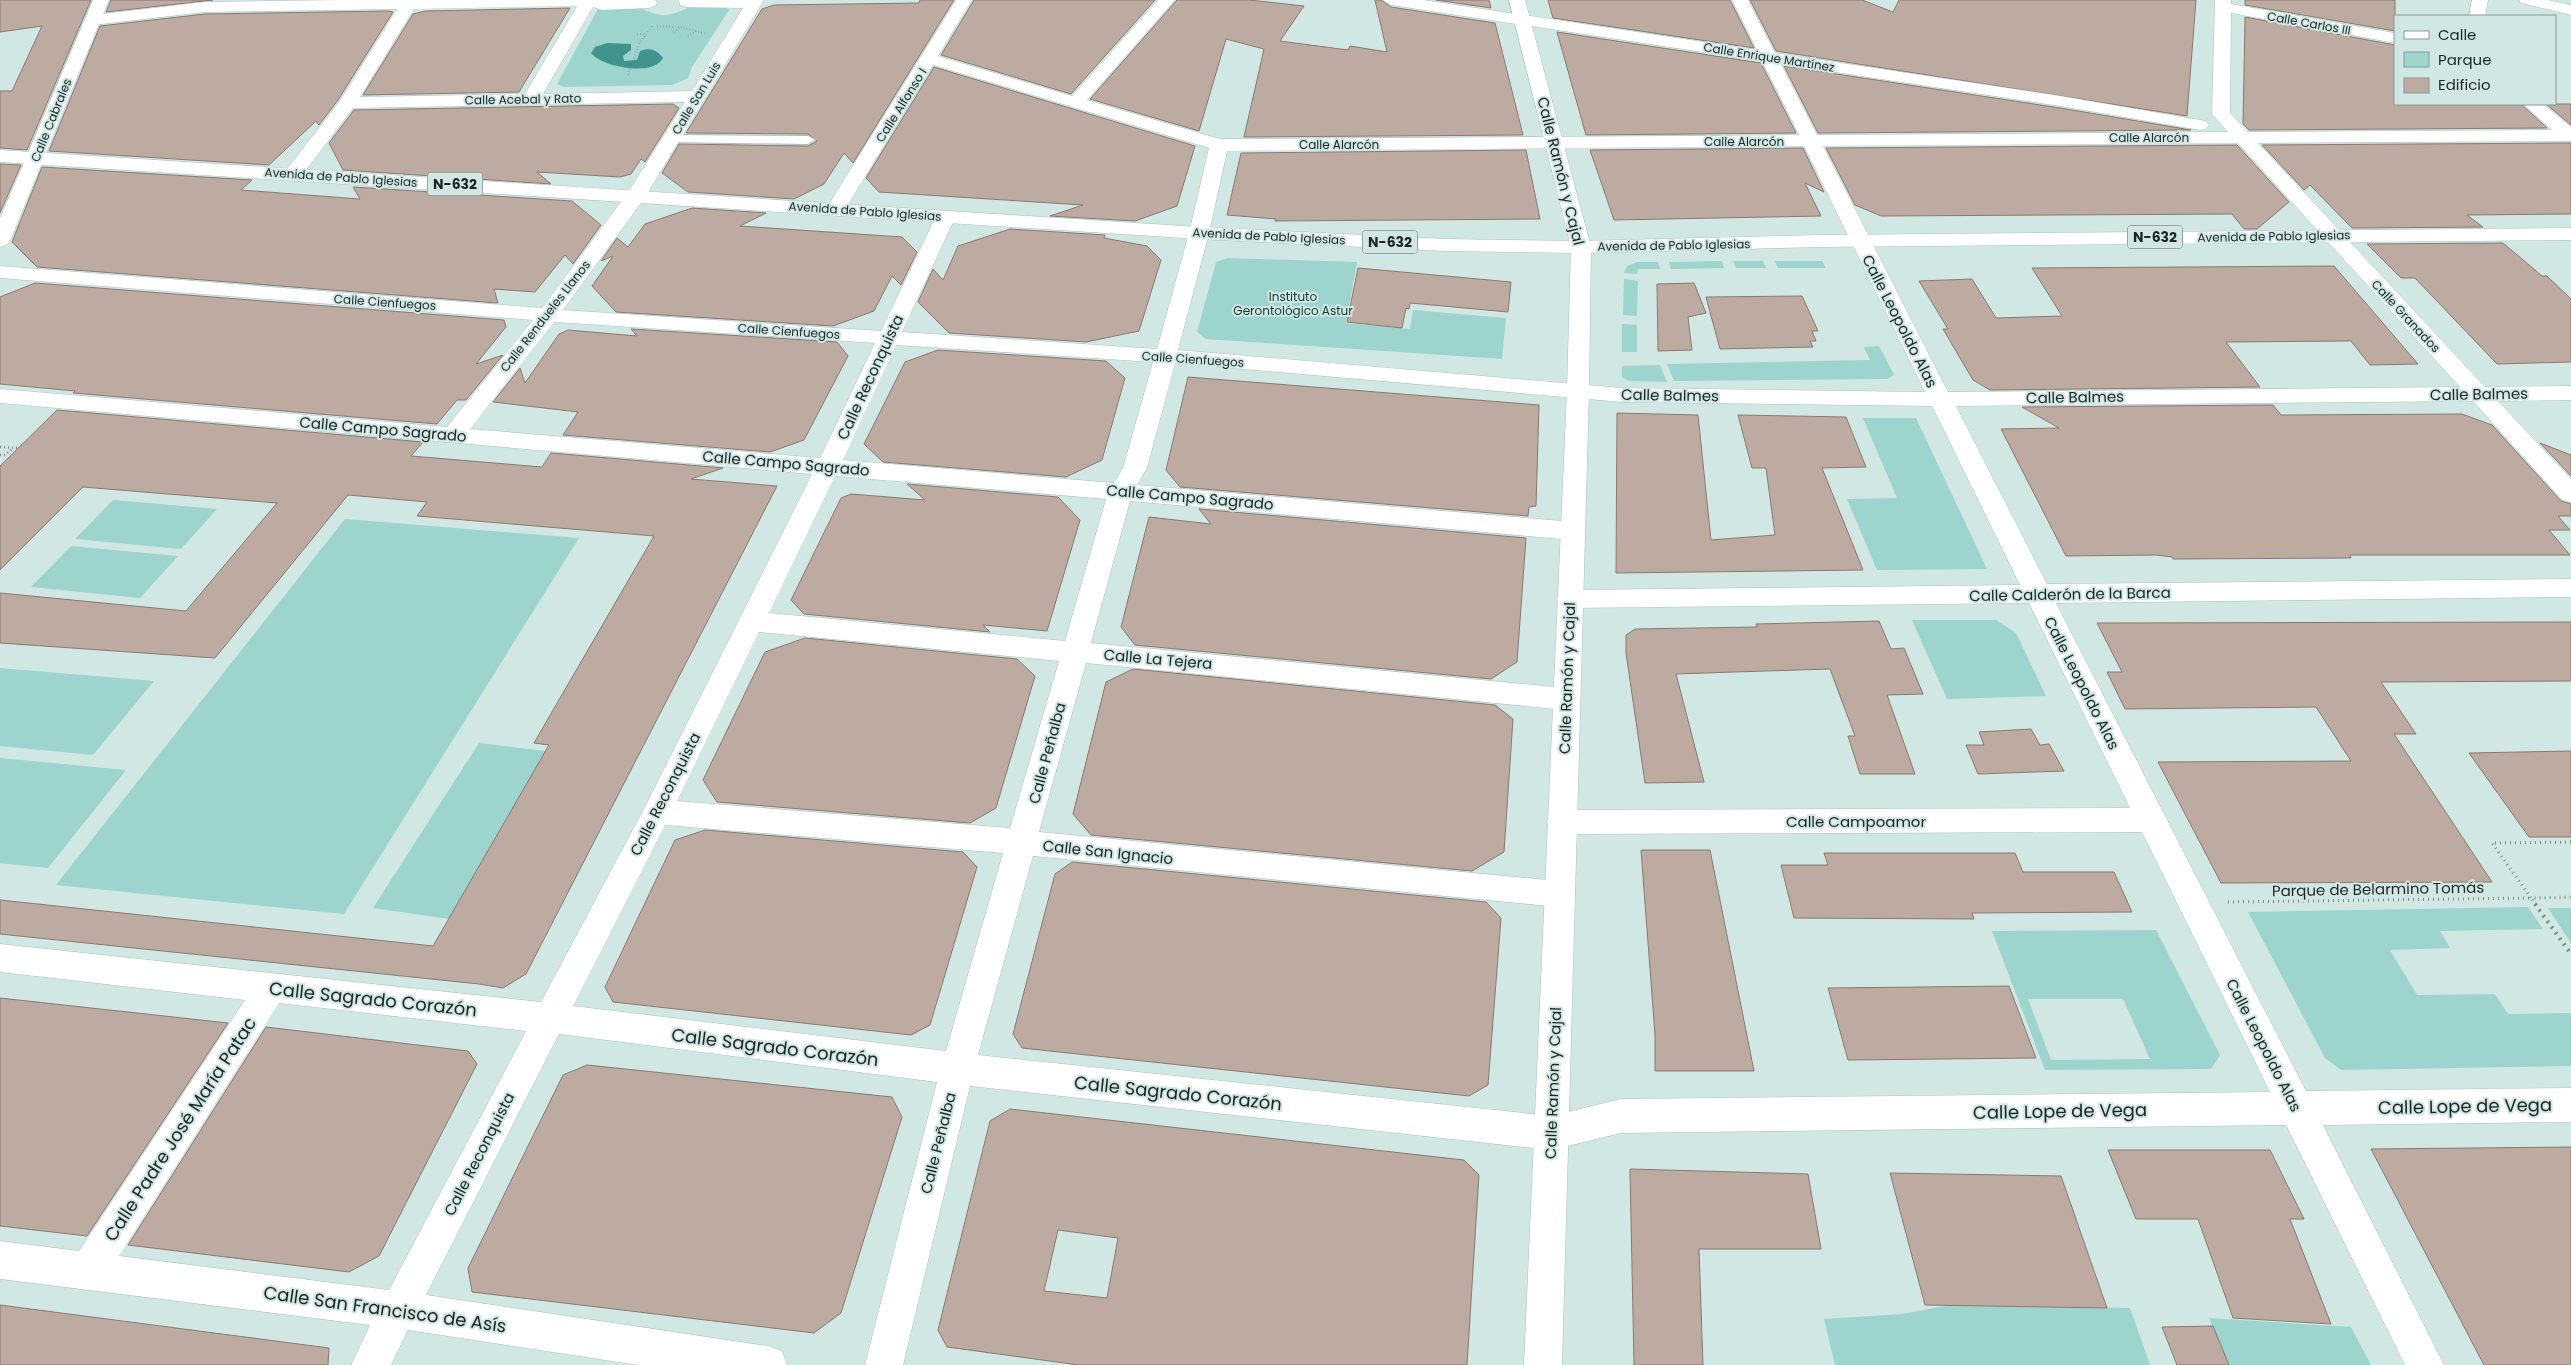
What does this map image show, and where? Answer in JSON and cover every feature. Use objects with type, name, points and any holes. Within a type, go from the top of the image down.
[{"type":"street","name":"Calle Cabrales","points":[[0,241],[101,0]]},
{"type":"street","points":[[686,2],[744,3],[755,0]]},
{"type":"street","name":"Calle San Luis","points":[[636,196],[755,0]]},
{"type":"street","name":"Calle Alfonso I","points":[[836,209],[964,0]]},
{"type":"street","points":[[1076,102],[1167,0]]},
{"type":"street","name":"Calle Enrique Martínez","points":[[1391,0],[2147,114],[2189,122],[2242,137]]},
{"type":"street","name":"Calle Ramón y Cajal","points":[[1517,0],[1556,142],[1581,246],[1578,391],[1543,1365]]},
{"type":"street","name":"Calle Leopoldo Alas","points":[[1740,0],[1809,141],[2425,1365]]},
{"type":"street","points":[[2477,15],[2480,0]]},
{"type":"street","points":[[2527,0],[2563,6]]},
{"type":"street","points":[[93,20],[206,6],[410,2],[588,1],[592,4],[602,5],[649,3]]},
{"type":"street","points":[[531,99],[588,1]]},
{"type":"street","points":[[293,174],[348,103],[410,2]]},
{"type":"street","name":"Calle Carlos III","points":[[2223,4],[2394,38]]},
{"type":"street","name":"Calle Granados","points":[[2223,4],[2221,114],[2330,235],[2571,494]]},
{"type":"street","name":"Calle Alarcón","points":[[930,58],[1219,145],[2571,135]]},
{"type":"street","name":"Calle Acebal y Rato","points":[[348,103],[697,96]]},
{"type":"street","points":[[2533,105],[2571,135]]},
{"type":"street","points":[[2147,114],[2160,125],[2164,137]]},
{"type":"street","name":"Calle Peñalba","points":[[884,1365],[958,1068],[1122,491],[1135,468],[1199,233],[1219,145]]},
{"type":"street","name":"Avenida de Pablo Iglesias","points":[[0,156],[1199,233],[1445,244],[1581,246],[2330,235],[2571,234]]},
{"type":"street","name":"Calle Rendueles Llanos","points":[[452,434],[548,315],[636,196]]},
{"type":"street","name":"Calle Reconquista","points":[[370,1365],[657,812],[828,466],[946,216]]},
{"type":"street","name":"Calle Cienfuegos","points":[[0,272],[548,315],[1164,357],[1578,391]]},
{"type":"street","name":"Calle Balmes","points":[[1578,391],[1622,395],[1939,399],[2571,393]]},
{"type":"street","name":"Calle Campo Sagrado","points":[[0,396],[1572,531]]},
{"type":"street","name":"Calle Calderón de la Barca","points":[[1570,599],[2571,588]]},
{"type":"street","name":"Calle La Tejera","points":[[750,621],[1566,699]]},
{"type":"street","name":"Calle San Ignacio","points":[[657,812],[1021,842],[1063,848],[1559,894]]},
{"type":"street","name":"Calle Campoamor","points":[[1562,822],[2151,820]]},
{"type":"street","name":"Calle Sagrado Corazón","points":[[0,958],[549,1018],[1027,1077],[1551,1133]]},
{"type":"street","name":"Calle Padre José María Patac","points":[[89,1270],[271,988]]},
{"type":"street","name":"Calle Lope de Vega","points":[[1551,1133],[1621,1116],[2571,1105]]},
{"type":"street","name":"Calle San Francisco de Asís","points":[[0,1260],[398,1310],[768,1365]]},
{"type":"lane","points":[[671,139],[808,140]]},
{"type":"path","points":[[630,70],[632,60],[646,34],[656,21]]},
{"type":"path","points":[[674,32],[680,27]]},
{"type":"path","points":[[688,36],[696,30]]},
{"type":"path","points":[[637,34],[646,34]]},
{"type":"path","points":[[0,447],[19,448]]},
{"type":"path","points":[[0,455],[5,455],[13,448]]},
{"type":"path","points":[[2571,842],[2492,843],[2571,954]]},
{"type":"path","name":"Parque de Belarmino Tomás","points":[[2225,902],[2571,897]]},
{"type":"green space","points":[[638,8],[655,14],[669,15],[688,8],[726,8],[729,10],[692,67],[688,78],[672,85],[564,87],[557,84],[598,9]]},
{"type":"green space","name":"Instituto Gerontológico Astur","points":[[1227,258],[1357,262],[1346,323],[1410,329],[1413,310],[1506,318],[1502,359],[1206,339],[1197,332],[1216,262]]},
{"type":"green space","points":[[1722,261],[1724,268],[1671,269],[1669,262]]},
{"type":"green space","points":[[1733,261],[1763,261],[1766,268],[1736,268]]},
{"type":"green space","points":[[1775,261],[1822,261],[1826,268],[1778,268]]},
{"type":"green space","points":[[1637,262],[1658,262],[1660,269],[1638,269],[1637,274],[1624,273],[1627,266]]},
{"type":"green space","points":[[1624,279],[1638,281],[1637,316],[1623,315]]},
{"type":"green space","points":[[1622,324],[1637,325],[1637,352],[1622,352]]},
{"type":"green space","points":[[1879,346],[1894,375],[1887,379],[1674,381],[1667,364],[1870,360],[1864,347]]},
{"type":"green space","points":[[1660,365],[1667,382],[1630,381],[1622,378],[1622,366]]},
{"type":"green space","points":[[1863,418],[1916,418],[1987,569],[1877,570],[1847,499],[1897,498]]},
{"type":"green space","points":[[113,500],[217,509],[181,549],[75,539]]},
{"type":"green space","points":[[345,519],[579,538],[344,914],[56,885]]},
{"type":"green space","points":[[71,546],[178,556],[140,598],[31,587]]},
{"type":"green space","points":[[1912,620],[1996,620],[2016,633],[2046,696],[1947,699]]},
{"type":"green space","points":[[0,668],[154,681],[93,755],[0,746]]},
{"type":"green space","points":[[479,743],[546,751],[449,919],[373,908]]},
{"type":"green space","points":[[0,758],[126,770],[48,868],[0,863]]},
{"type":"green space","points":[[2528,907],[2543,929],[2440,931],[2450,948],[2390,950],[2417,995],[2495,994],[2508,1014],[2571,1013],[2571,1066],[2341,1070],[2325,1058],[2248,912]]},
{"type":"green space","points":[[2548,908],[2571,908],[2571,943]]},
{"type":"green space","points":[[2156,930],[2220,1055],[2211,1069],[2045,1070],[1992,931]],"holes":[[[2028,999],[2123,999],[2150,1059],[2051,1060]]]},
{"type":"green space","points":[[1950,1305],[2130,1308],[2150,1365],[1835,1365],[1824,1319],[1902,1314]]},
{"type":"green space","points":[[2209,1318],[2351,1327],[2371,1365],[2229,1365]]},
{"type":"shaded area","points":[[607,43],[631,44],[631,50],[623,56],[624,61],[637,60],[640,51],[647,49],[656,51],[663,58],[658,64],[649,67],[627,68],[616,66],[597,58],[591,53],[595,47]]},
{"type":"building","points":[[0,0],[91,0],[27,150],[0,148],[0,91],[12,91],[42,26],[0,32]]},
{"type":"building","points":[[111,0],[213,0],[106,12]]},
{"type":"building","points":[[920,0],[954,0],[853,163],[844,153],[824,184],[794,199],[688,192],[662,173],[679,144],[808,146],[817,141],[808,134],[686,133],[762,9],[774,5],[919,3]]},
{"type":"building","points":[[974,0],[1155,0],[1071,94],[941,55]]},
{"type":"building","points":[[1177,0],[1249,0],[1304,6],[1280,41],[1348,50],[1350,46],[1387,52],[1375,0],[1381,0],[1391,7],[1495,23],[1523,135],[1244,137],[1264,49],[1226,39],[1199,131],[1090,99]]},
{"type":"building","points":[[1436,0],[1489,0],[1491,8]]},
{"type":"building","points":[[1548,0],[1730,0],[1754,48],[1553,18]]},
{"type":"building","points":[[1750,0],[1862,0],[1893,12],[1899,0],[2196,0],[2187,116],[1776,51]]},
{"type":"building","points":[[2245,0],[2395,0],[2394,31],[2245,5]]},
{"type":"building","points":[[570,8],[519,92],[363,95],[413,14],[425,11]]},
{"type":"building","points":[[393,12],[338,100],[319,125],[316,121],[269,165],[49,151],[100,26],[205,14]]},
{"type":"building","points":[[2245,17],[2394,45],[2394,105],[2522,105],[2547,128],[2249,130],[2243,124]]},
{"type":"building","points":[[1557,32],[1761,63],[1796,133],[1586,135]]},
{"type":"building","points":[[1784,66],[2060,108],[2191,130],[1818,133]]},
{"type":"building","points":[[934,67],[1195,146],[1177,206],[1135,221],[1050,216],[1083,205],[879,192],[866,178]]},
{"type":"building","points":[[673,104],[679,108],[645,162],[641,159],[631,174],[620,177],[537,172],[551,184],[343,170],[329,143],[354,110]]},
{"type":"building","points":[[2571,104],[2571,125],[2547,105]]},
{"type":"building","points":[[2571,143],[2571,214],[2467,215],[2483,227],[2352,228],[2310,185],[2304,190],[2262,145]]},
{"type":"building","points":[[2237,145],[2289,202],[2257,229],[2244,229],[2232,214],[1881,216],[1855,205],[1826,148]]},
{"type":"building","points":[[1803,148],[1824,192],[1805,183],[1821,216],[1614,220],[1590,150]]},
{"type":"building","points":[[1526,150],[1540,219],[1275,221],[1276,219],[1227,215],[1241,153]]},
{"type":"building","points":[[0,164],[21,165],[0,213]]},
{"type":"building","points":[[42,167],[252,180],[241,190],[360,199],[353,187],[572,201],[601,225],[573,264],[565,255],[535,292],[494,289],[498,303],[37,267],[12,242]]},
{"type":"building","points":[[692,208],[766,213],[740,226],[902,237],[917,252],[901,285],[892,276],[874,311],[833,326],[616,312],[592,286],[613,256],[601,261],[617,238],[628,247],[645,224]]},
{"type":"building","points":[[1010,229],[1105,235],[1104,238],[1147,246],[1161,260],[1139,331],[1086,342],[949,333],[918,302],[933,269],[943,280],[958,246]]},
{"type":"building","points":[[2503,243],[2542,276],[2547,276],[2571,299],[2571,362],[2497,364],[2415,278],[2401,278],[2367,244]]},
{"type":"building","points":[[2334,266],[2418,364],[2370,365],[2351,341],[2226,342],[2260,387],[1990,390],[1973,380],[1943,329],[1948,329],[1919,281],[1972,279],[1996,318],[2062,316],[2032,268]]},
{"type":"building","name":"Instituto Gerontológico Astur","points":[[1358,268],[1511,282],[1508,312],[1410,303],[1409,309],[1406,308],[1402,328],[1347,322]]},
{"type":"building","points":[[35,283],[504,320],[506,327],[476,364],[503,355],[466,400],[457,400],[437,424],[73,393],[75,391],[0,384],[0,297]]},
{"type":"building","points":[[1694,283],[1706,313],[1688,317],[1692,350],[1658,351],[1657,284]]},
{"type":"building","points":[[1802,296],[1818,331],[1812,331],[1816,341],[1810,341],[1813,347],[1720,349],[1706,297]]},
{"type":"building","points":[[631,329],[837,342],[848,356],[804,440],[770,452],[563,435],[578,412],[493,402],[520,368],[525,383],[559,334],[568,330],[637,336]]},
{"type":"building","points":[[938,350],[1106,361],[1125,378],[1102,460],[1066,477],[883,462],[864,444],[905,362]]},
{"type":"building","points":[[1188,377],[1539,405],[1536,506],[1529,507],[1528,516],[1180,487],[1166,470]]},
{"type":"building","points":[[2273,405],[2281,415],[2462,414],[2492,425],[2561,501],[2571,504],[2571,516],[2558,516],[2570,530],[2549,530],[2570,555],[2350,555],[2351,558],[2173,559],[2172,557],[2156,555],[2066,556],[2001,429],[2059,428],[2022,407]]},
{"type":"building","points":[[57,410],[423,442],[411,456],[542,467],[551,453],[723,468],[691,479],[777,486],[526,974],[503,988],[0,934],[0,900],[433,946],[549,745],[534,743],[654,536],[417,516],[427,502],[348,495],[215,658],[0,643],[0,593],[186,611],[277,503],[83,487],[0,570],[0,466]]},
{"type":"building","points":[[1617,413],[1698,415],[1711,540],[1775,535],[1766,468],[1752,468],[1738,415],[1846,417],[1866,467],[1822,468],[1863,570],[1616,573]]},
{"type":"building","points":[[2540,443],[2571,455],[2571,476]]},
{"type":"building","points":[[907,484],[1058,497],[1080,520],[1047,631],[983,625],[990,632],[804,614],[791,600],[841,498],[851,494],[925,500]]},
{"type":"building","points":[[1199,509],[1526,538],[1517,662],[1491,679],[1135,645],[1121,627],[1149,517],[1211,524]]},
{"type":"building","points":[[1879,621],[1891,649],[1904,648],[1923,694],[1887,695],[1915,774],[1860,774],[1848,736],[1855,736],[1830,669],[1734,672],[1676,674],[1704,782],[1645,783],[1626,653],[1626,635],[1635,629],[1757,627],[1756,624]]},
{"type":"building","points":[[2571,622],[2571,681],[2381,682],[2416,734],[2394,734],[2492,882],[2221,883],[2158,762],[2351,761],[2316,707],[2125,709],[2107,672],[2122,672],[2097,623]]},
{"type":"building","points":[[805,638],[1017,659],[1035,676],[996,808],[970,823],[717,802],[703,780],[765,652]]},
{"type":"building","points":[[1133,669],[1495,705],[1513,719],[1504,852],[1472,871],[1091,835],[1073,814],[1106,682]]},
{"type":"building","points":[[2031,729],[2040,745],[2049,744],[2064,771],[1978,774],[1966,745],[1984,745],[1979,732]]},
{"type":"building","points":[[2571,751],[2571,837],[2529,837],[2469,753]]},
{"type":"building","points":[[705,830],[963,852],[977,867],[930,1025],[911,1035],[613,1002],[605,987],[675,840]]},
{"type":"building","points":[[1641,850],[1710,850],[1754,1071],[1655,1071],[1655,1035]]},
{"type":"building","points":[[1824,853],[2015,853],[2023,872],[2114,872],[2132,912],[1972,913],[1974,919],[1794,918],[1781,865],[1828,865]]},
{"type":"building","points":[[1072,862],[1486,902],[1501,918],[1488,1085],[1469,1096],[1022,1048],[1013,1034],[1055,874]]},
{"type":"building","points":[[2009,986],[2036,1058],[1848,1060],[1828,988]]},
{"type":"building","points":[[0,998],[228,1023],[87,1236],[0,1226]]},
{"type":"building","points":[[266,1027],[468,1051],[477,1064],[379,1256],[349,1272],[128,1245]]},
{"type":"building","points":[[587,1065],[892,1097],[902,1117],[841,1313],[814,1333],[472,1292],[468,1268],[563,1075]]},
{"type":"building","points":[[1010,1109],[1464,1160],[1479,1175],[1467,1365],[1079,1365],[947,1347],[938,1330],[990,1121]],"holes":[[[1058,1230],[1118,1238],[1107,1298],[1044,1291]]]},
{"type":"building","points":[[2571,1147],[2571,1365],[2484,1365],[2371,1149]]},
{"type":"building","points":[[2108,1150],[2270,1150],[2304,1219],[2290,1219],[2331,1324],[2233,1318],[2198,1219],[2136,1219]]},
{"type":"building","points":[[1630,1169],[1808,1174],[1821,1249],[1699,1249],[1703,1365],[1634,1365]]},
{"type":"building","points":[[1890,1173],[2061,1176],[2107,1308],[1925,1305]]},
{"type":"building","points":[[0,1305],[329,1348],[328,1365],[0,1365]]},
{"type":"building","points":[[2213,1326],[2229,1365],[2177,1365],[2162,1327]]}]
